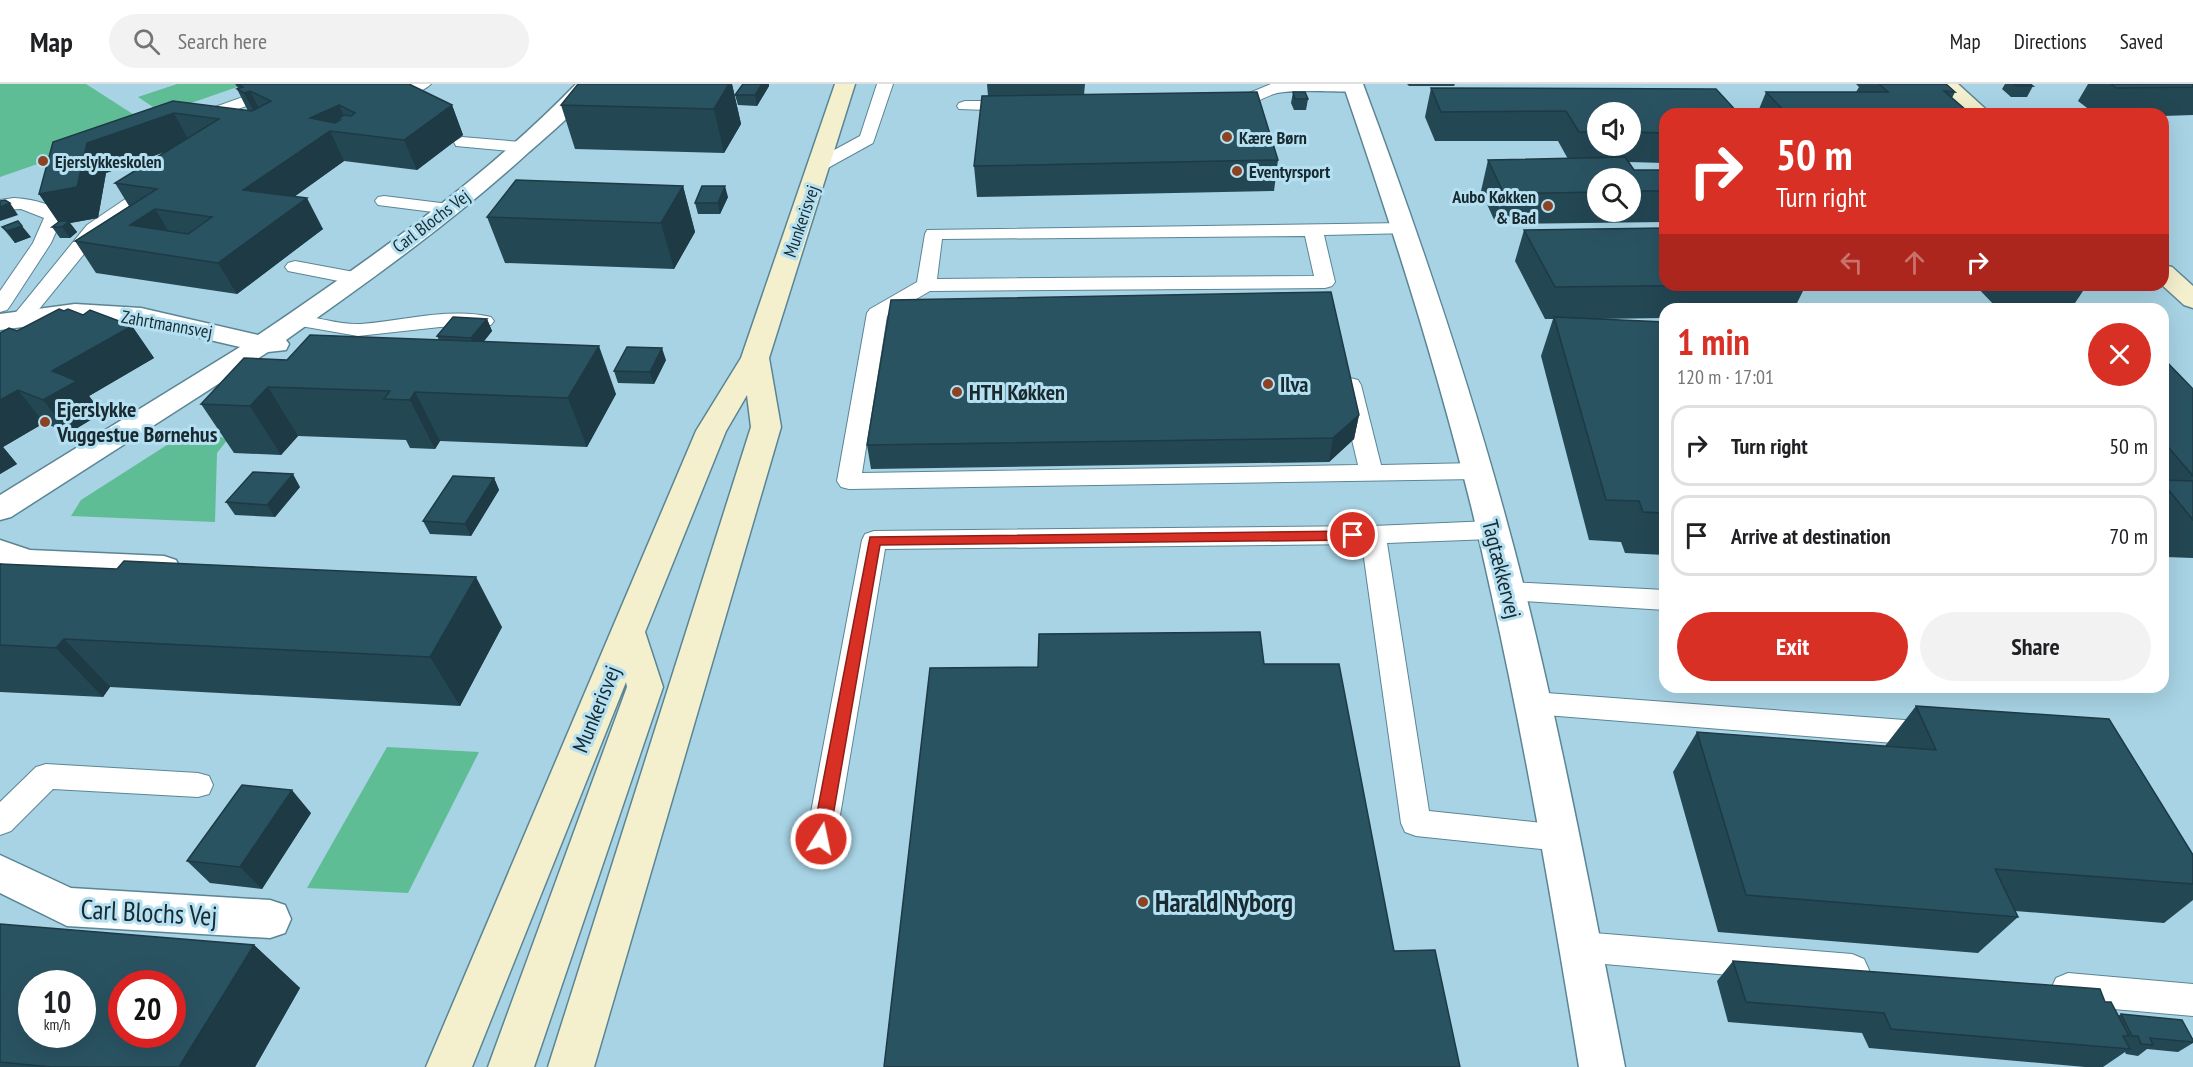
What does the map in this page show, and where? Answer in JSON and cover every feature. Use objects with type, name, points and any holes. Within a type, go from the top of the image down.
[{"type":"main road","name":"Munkerisvej","points":[[449,1067],[711,431],[755,358],[845,84]]},
{"type":"main road","points":[[1946,84],[1974,108]]},
{"type":"main road","points":[[2169,277],[2191,296]]},
{"type":"main road","name":"Munkerisvej","points":[[571,1067],[766,427],[755,358]]},
{"type":"main road","points":[[511,1067],[645,687],[628,632]]},
{"type":"street","name":"Carl Blochs Vej","points":[[0,509],[262,344],[296,320],[449,209],[551,122],[587,84]]},
{"type":"street","name":"Tagtækkervej","points":[[1353,86],[1405,229],[1477,471],[1508,591],[1561,838],[1602,1067]]},
{"type":"street","name":"Zahrtmannsvej","points":[[7,316],[75,312],[141,316],[262,344]]},
{"type":"street","points":[[262,344],[312,343],[352,354]]},
{"type":"street","points":[[0,551],[28,561],[193,569]]},
{"type":"street","name":"Carl Blochs Vej","points":[[0,873],[66,907],[270,919]]},
{"type":"lane","points":[[210,114],[294,84]]},
{"type":"lane","points":[[402,92],[423,84]]},
{"type":"lane","points":[[820,165],[867,139],[885,84]]},
{"type":"lane","points":[[1215,103],[1239,103],[1274,88],[1353,86]]},
{"type":"lane","points":[[965,106],[1036,105]]},
{"type":"lane","points":[[462,142],[521,147]]},
{"type":"lane","points":[[7,316],[94,229],[171,176]]},
{"type":"lane","points":[[384,201],[449,209]]},
{"type":"lane","points":[[0,205],[7,203],[37,205],[54,216],[7,316]]},
{"type":"lane","points":[[926,285],[934,234],[1405,229]]},
{"type":"lane","points":[[1313,230],[1331,305]]},
{"type":"lane","points":[[295,267],[354,278]]},
{"type":"lane","points":[[1326,282],[926,285],[877,313],[849,481],[1477,471]]},
{"type":"lane","points":[[296,320],[358,330],[440,321],[488,321]]},
{"type":"lane","points":[[1344,361],[1371,473]]},
{"type":"lane","points":[[821,839],[874,540],[1373,535],[1491,530]]},
{"type":"lane","points":[[1373,535],[1416,824],[1561,838]]},
{"type":"lane","points":[[1508,591],[1659,600]]},
{"type":"lane","points":[[1533,703],[1959,736]]},
{"type":"lane","points":[[0,822],[46,776],[198,785]]},
{"type":"lane","points":[[1582,947],[1887,973]]},
{"type":"lane","points":[[2040,987],[2193,1000]]},
{"type":"green space","name":"Ejerslykkeskolen","points":[[0,84],[86,84],[150,125],[0,177]]},
{"type":"green space","points":[[177,84],[246,84],[162,113],[138,97]]},
{"type":"green space","points":[[192,429],[228,439],[217,453],[215,522],[71,516],[81,500]]},
{"type":"green space","points":[[387,747],[479,752],[408,893],[307,888]]},
{"type":"building","points":[[238,84],[409,84],[452,105],[404,140],[330,131],[243,190],[307,198],[218,263],[75,241],[157,189],[115,183],[219,119],[174,113],[87,143],[77,187],[39,194],[53,142],[173,101],[252,111],[271,101],[250,91],[244,93],[237,89],[243,87]],"holes":[[[339,105],[355,113],[351,116],[344,115],[335,123],[310,118]],[[155,209],[212,217],[188,234],[130,225]]]},
{"type":"building","points":[[578,84],[729,84],[714,109],[561,105]]},
{"type":"building","points":[[743,84],[762,84],[755,95],[735,95]]},
{"type":"building","points":[[1879,84],[1946,84],[1955,92],[1944,91],[1964,108],[1781,108],[1766,92],[1888,92]]},
{"type":"building","points":[[2014,84],[2030,84],[2033,86],[2017,86]]},
{"type":"building","points":[[2111,84],[2193,84],[2193,87],[2116,88]]},
{"type":"building","points":[[1431,88],[1716,89],[1733,108],[1659,108],[1659,133],[1641,132],[1641,102],[1587,102],[1587,132],[1579,132],[1566,111],[1441,112]]},
{"type":"building","points":[[1257,92],[1278,160],[974,166],[982,96]]},
{"type":"building","points":[[1293,92],[1305,92],[1308,99],[1295,99]]},
{"type":"building","points":[[1625,157],[1633,168],[1587,168],[1587,192],[1504,194],[1488,160]]},
{"type":"building","points":[[1641,170],[1659,170],[1659,191],[1641,191]]},
{"type":"building","points":[[516,180],[683,186],[661,223],[487,217]]},
{"type":"building","points":[[702,186],[725,186],[718,203],[695,203]]},
{"type":"building","points":[[5,200],[10,203],[0,207],[0,201]]},
{"type":"building","points":[[18,221],[22,226],[7,231],[2,227]]},
{"type":"building","points":[[60,221],[69,221],[62,227],[52,227]]},
{"type":"building","points":[[1659,228],[1659,286],[1555,287],[1524,230]]},
{"type":"building","points":[[1331,292],[1359,415],[1333,438],[867,445],[891,300]]},
{"type":"building","points":[[59,309],[64,311],[68,309],[83,315],[90,310],[132,326],[52,371],[77,381],[43,400],[18,390],[0,400],[0,333],[9,328],[17,331]]},
{"type":"building","points":[[453,317],[487,319],[471,338],[437,336]]},
{"type":"building","points":[[1554,317],[1659,322],[1659,513],[1643,512],[1639,501],[1606,500]]},
{"type":"building","points":[[310,335],[599,346],[568,398],[415,392],[410,400],[384,399],[390,391],[268,387],[250,406],[201,404],[244,358],[287,360]]},
{"type":"building","points":[[627,347],[662,348],[650,372],[614,371]]},
{"type":"building","points":[[2169,364],[2193,389],[2193,476],[2169,448]]},
{"type":"building","points":[[253,472],[293,474],[267,505],[226,502]]},
{"type":"building","points":[[453,476],[494,478],[465,524],[423,521]]},
{"type":"building","points":[[2169,480],[2193,481],[2193,520],[2169,490]]},
{"type":"building","points":[[124,561],[476,577],[430,657],[64,639],[56,648],[0,645],[0,564],[117,569]]},
{"type":"building","name":"Harald Nyborg","points":[[1260,632],[1264,664],[1339,664],[1394,951],[1435,950],[1460,1067],[884,1067],[930,668],[1038,667],[1039,634]]},
{"type":"building","points":[[1916,706],[2109,719],[2193,855],[2193,884],[1995,869],[2018,917],[1746,895],[1697,732],[1936,750]]},
{"type":"building","points":[[242,785],[292,790],[240,867],[187,861]]},
{"type":"building","points":[[0,924],[254,945],[179,1067],[51,1067],[0,1062]]},
{"type":"building","points":[[1733,961],[2100,989],[2105,1002],[2111,1002],[2129,1036],[2123,1036],[2130,1049],[1891,1029],[1884,1013],[1746,1002]]},
{"type":"building","points":[[2121,1014],[2182,1020],[2193,1042],[2150,1038],[2153,1045],[2141,1044],[2138,1036],[2132,1036]]},
{"type":"place","name":"Kære Børn","points":[[1227,137]]},
{"type":"place","name":"Ejerslykkeskolen","points":[[43,161]]},
{"type":"place","name":"Eventyrsport","points":[[1237,171]]},
{"type":"place","name":"Aubo Køkken & Bad","points":[[1548,206]]},
{"type":"place","name":"Ilva","points":[[1268,384]]},
{"type":"place","name":"HTH Køkken","points":[[957,392]]},
{"type":"place","name":"Ejerslykke Vuggestue Børnehus","points":[[45,422]]},
{"type":"place","name":"Harald Nyborg","points":[[1143,902]]},
{"type":"route","points":[[821,839],[874,540],[1353,535]]}]
